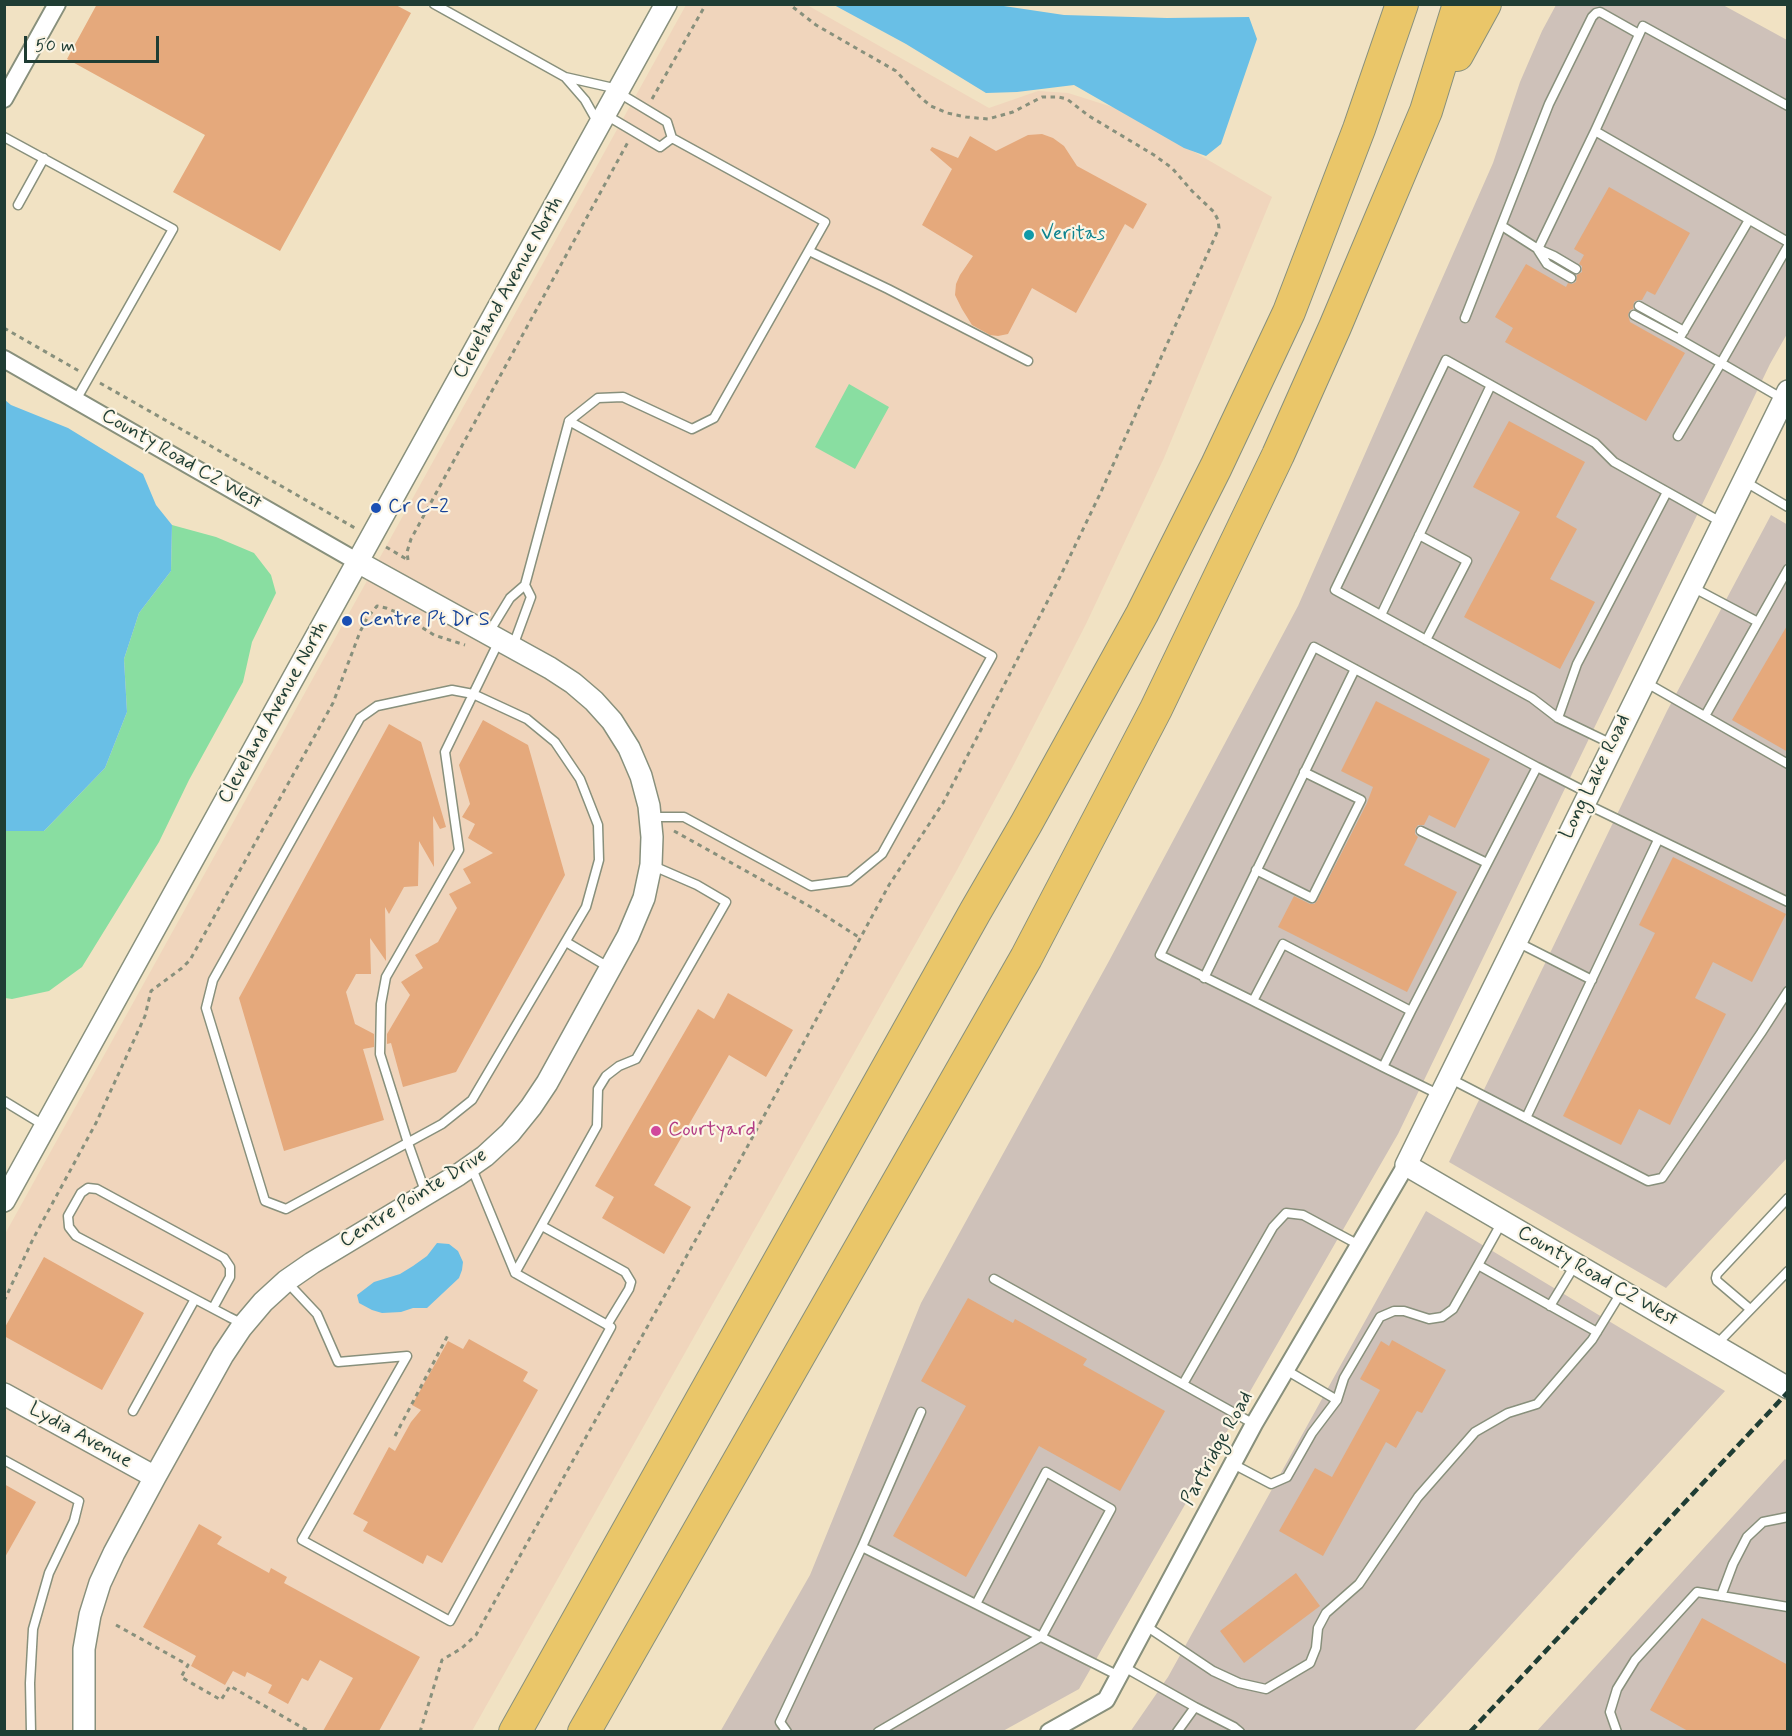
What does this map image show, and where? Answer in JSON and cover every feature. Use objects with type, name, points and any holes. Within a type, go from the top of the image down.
[{"type":"highway","points":[[1359,129],[1387,4]]},
{"type":"highway","points":[[515,1731],[1142,614],[1216,467],[1289,312],[1359,129],[1402,4]]},
{"type":"highway","points":[[584,1731],[1026,958],[1097,824],[1197,625],[1278,455],[1335,327],[1426,111],[1459,4]]},
{"type":"highway","points":[[1426,111],[1485,4]]},
{"type":"street","points":[[4,99],[57,4]]},
{"type":"street","name":"Cleveland Avenue North","points":[[4,1202],[666,4]]},
{"type":"street","name":"County Road C2 West","points":[[4,359],[358,562]]},
{"type":"street","name":"Long Lake Road","points":[[1406,1165],[1785,395]]},
{"type":"street","name":"Centre Pointe Drive","points":[[84,1731],[84,1649],[90,1615],[100,1583],[155,1477],[223,1355],[243,1325],[286,1281],[471,1166],[510,1133],[531,1107],[546,1083],[632,927],[644,898],[651,865],[650,817],[641,776],[629,748],[612,722],[594,701],[573,683],[498,645],[358,562]]},
{"type":"street","name":"County Road C2 West","points":[[1406,1165],[1788,1388]]},
{"type":"street","name":"Partridge Road","points":[[1057,1730],[1106,1700],[1254,1424],[1406,1165]]},
{"type":"street","name":"Lydia Avenue","points":[[4,1394],[155,1477]]},
{"type":"lane","points":[[434,4],[565,77],[618,91],[668,122],[672,138],[825,222],[714,418],[692,429],[623,397],[598,398],[569,421],[525,585],[510,598],[498,645]]},
{"type":"lane","points":[[1466,318],[1550,104],[1594,15],[1603,14],[1639,34]]},
{"type":"lane","points":[[1538,249],[1642,26],[1788,106]]},
{"type":"lane","points":[[565,77],[602,120],[634,132],[660,147],[672,138]]},
{"type":"lane","points":[[1595,131],[1788,244],[1678,436]]},
{"type":"lane","points":[[4,137],[173,229],[76,400]]},
{"type":"lane","points":[[18,205],[44,158]]},
{"type":"lane","points":[[1681,335],[1749,220]]},
{"type":"lane","points":[[1502,226],[1576,269]]},
{"type":"lane","points":[[1538,249],[1547,264],[1571,278]]},
{"type":"lane","points":[[809,251],[888,288],[1028,361]]},
{"type":"lane","points":[[1639,306],[1721,363],[1785,395]]},
{"type":"lane","points":[[1634,315],[1681,335]]},
{"type":"lane","points":[[1612,744],[1558,718],[1532,698],[1335,590],[1446,360],[1595,443],[1614,462],[1721,522]]},
{"type":"lane","points":[[1381,615],[1491,385]]},
{"type":"lane","points":[[569,421],[993,656],[882,854],[849,881],[811,886],[684,817],[650,817]]},
{"type":"lane","points":[[1742,480],[1788,507]]},
{"type":"lane","points":[[1558,718],[1576,664],[1667,492]]},
{"type":"lane","points":[[1419,535],[1467,561],[1426,640]]},
{"type":"lane","points":[[1705,716],[1788,569]]},
{"type":"lane","points":[[426,1194],[380,1054],[381,1004],[386,977],[459,850],[445,752],[498,645],[531,597],[525,585]]},
{"type":"lane","points":[[1690,586],[1758,622]]},
{"type":"lane","points":[[1788,902],[1658,840],[1537,767],[1314,647],[1160,955],[1383,1067],[1444,1086],[1526,1119],[1648,1181],[1662,1178],[1788,991]]},
{"type":"lane","points":[[1204,978],[1355,669]]},
{"type":"lane","points":[[1644,681],[1788,764]]},
{"type":"lane","points":[[452,690],[473,694],[527,719],[555,742],[580,779],[598,825],[599,860],[586,907],[472,1100],[442,1124],[286,1209],[265,1201],[206,1008],[213,980],[360,718],[377,706],[452,690]]},
{"type":"lane","points":[[1383,1067],[1537,767]]},
{"type":"lane","points":[[1256,870],[1312,898],[1364,802],[1304,772]]},
{"type":"lane","points":[[1421,831],[1487,863]]},
{"type":"lane","points":[[1526,1119],[1658,840]]},
{"type":"lane","points":[[515,1273],[597,1126],[598,1089],[606,1076],[619,1066],[636,1059],[726,902],[697,885],[651,865]]},
{"type":"lane","points":[[1515,941],[1592,980]]},
{"type":"lane","points":[[566,942],[610,968]]},
{"type":"lane","points":[[1253,1001],[1283,944],[1411,1011]]},
{"type":"lane","points":[[4,1101],[46,1126]]},
{"type":"lane","points":[[286,1281],[317,1314],[338,1362],[407,1356],[302,1540],[450,1621],[611,1327],[515,1273],[471,1166]]},
{"type":"lane","points":[[213,1308],[230,1277],[230,1267],[224,1258],[97,1189],[88,1188],[81,1193],[68,1216],[72,1232],[243,1325]]},
{"type":"lane","points":[[1750,1310],[1717,1281],[1717,1274],[1788,1198]]},
{"type":"lane","points":[[1183,1384],[1273,1227],[1286,1213],[1303,1215],[1359,1245]]},
{"type":"lane","points":[[1233,1464],[1271,1484],[1287,1477],[1312,1432],[1337,1400],[1344,1378],[1380,1317],[1394,1311],[1404,1311],[1429,1319],[1442,1317],[1453,1309],[1502,1222]]},
{"type":"lane","points":[[542,1226],[625,1272],[631,1282],[629,1289],[607,1325]]},
{"type":"lane","points":[[1550,1306],[1575,1264]]},
{"type":"lane","points":[[1478,1266],[1597,1332]]},
{"type":"lane","points":[[1715,1346],[1788,1271]]},
{"type":"lane","points":[[994,1279],[1254,1424]]},
{"type":"lane","points":[[1146,1626],[1213,1671],[1239,1683],[1266,1689],[1310,1663],[1316,1648],[1318,1629],[1326,1613],[1359,1584],[1425,1489],[1475,1432],[1508,1413],[1537,1404],[1592,1340],[1622,1291]]},
{"type":"lane","points":[[133,1411],[195,1299]]},
{"type":"lane","points":[[1286,1370],[1337,1400]]},
{"type":"lane","points":[[787,1731],[780,1722],[862,1547],[921,1412]]},
{"type":"lane","points":[[4,1460],[79,1501],[74,1521],[49,1573],[33,1629],[30,1683],[31,1731]]},
{"type":"lane","points":[[878,1731],[1042,1636],[1111,1509],[1046,1472],[976,1604]]},
{"type":"lane","points":[[1721,1596],[1733,1564],[1747,1537],[1763,1522],[1788,1517]]},
{"type":"lane","points":[[862,1547],[1042,1636],[1122,1671],[1240,1731]]},
{"type":"lane","points":[[1617,1731],[1610,1712],[1617,1689],[1635,1660],[1697,1592],[1788,1607]]},
{"type":"lane","points":[[1177,1731],[1195,1707]]},
{"type":"path","points":[[646,110],[706,4]]},
{"type":"path","points":[[420,1731],[442,1660],[462,1648],[476,1635],[745,1151],[889,885],[943,803],[1058,581],[1140,409],[1219,228],[1214,212],[1172,168],[1089,116],[1067,99],[1042,97],[1012,112],[988,119],[947,113],[926,102],[896,70],[816,25],[789,4]]},
{"type":"path","points":[[408,560],[407,552],[411,539],[634,132]]},
{"type":"path","points":[[4,328],[343,522]]},
{"type":"path","points":[[4,1301],[33,1239],[96,1123],[144,1016],[151,991],[183,968],[190,960],[333,703],[360,632],[376,606],[399,613],[434,635],[464,644],[498,645]]},
{"type":"path","points":[[674,831],[818,911],[860,938]]},
{"type":"path","points":[[394,1436],[448,1335]]},
{"type":"path","points":[[116,1625],[188,1665],[181,1677],[221,1700],[230,1686],[310,1731]]},
{"type":"shaded area","points":[[686,5],[807,5],[989,108],[1038,91],[1068,93],[1122,110],[1272,197],[1164,458],[1086,624],[1014,764],[957,870],[472,1731],[5,1732],[5,1234]]},
{"type":"shaded area","points":[[1556,5],[1723,5],[1787,40],[1787,334],[1770,364],[1398,1134],[1079,1689],[1003,1731],[720,1732],[810,1575],[921,1303],[1109,961],[1298,606],[1493,163],[1520,82]]},
{"type":"shaded area","points":[[1771,515],[1788,525],[1787,1158],[1666,1288],[1449,1162],[1667,711]]},
{"type":"shaded area","points":[[1426,1211],[1725,1391],[1414,1731],[1130,1732],[1168,1677]]},
{"type":"shaded area","points":[[1785,1459],[1787,1461],[1787,1731],[1536,1732]]},
{"type":"green space","points":[[849,384],[889,407],[855,469],[815,447]]},
{"type":"green space","points":[[172,525],[216,537],[254,553],[271,575],[276,593],[252,642],[243,682],[189,780],[159,842],[82,967],[49,991],[12,999],[5,998],[5,831],[44,831],[105,768],[127,712],[124,659],[139,613],[171,571]]},
{"type":"water","points":[[834,5],[997,5],[1064,15],[1167,18],[1249,17],[1257,39],[1221,144],[1206,156],[1184,148],[1074,85],[1017,92],[986,93],[906,44]]},
{"type":"water","points":[[5,400],[11,405],[68,428],[143,474],[156,505],[172,525],[171,571],[139,613],[124,659],[127,712],[105,768],[44,831],[5,831]]},
{"type":"water","points":[[437,1243],[449,1244],[458,1251],[463,1262],[462,1270],[459,1278],[427,1308],[382,1313],[359,1303],[357,1295],[374,1282],[400,1274],[413,1266],[427,1256]]},
{"type":"building","points":[[97,4],[394,4],[411,13],[280,251],[173,192],[205,135],[67,59]]},
{"type":"building","name":"Veritas","points":[[1042,134],[1064,146],[1077,166],[1147,204],[1133,229],[1125,224],[1076,313],[1032,288],[1008,334],[990,335],[972,325],[955,295],[960,275],[973,256],[922,225],[952,169],[930,150],[932,147],[958,158],[970,136],[996,151],[1028,135]]},
{"type":"building","points":[[1609,187],[1690,233],[1655,295],[1647,291],[1642,300],[1634,302],[1633,309],[1628,315],[1630,322],[1685,353],[1646,421],[1505,342],[1513,328],[1495,317],[1526,264],[1566,287],[1568,283],[1576,282],[1577,275],[1582,272],[1582,266],[1579,264],[1584,255],[1574,249]]},
{"type":"building","points":[[1509,421],[1585,462],[1556,517],[1577,529],[1550,579],[1595,602],[1560,669],[1464,617],[1520,512],[1473,487]]},
{"type":"building","points":[[1788,624],[1788,752],[1732,720]]},
{"type":"building","points":[[1376,701],[1490,759],[1455,828],[1429,815],[1424,825],[1418,825],[1415,829],[1418,837],[1404,865],[1457,892],[1407,992],[1278,927],[1294,896],[1310,904],[1317,901],[1367,803],[1373,787],[1341,771]]},
{"type":"building","points":[[483,720],[528,745],[565,875],[456,1072],[403,1087],[391,1043],[387,1044],[387,1034],[410,995],[401,982],[423,968],[415,955],[438,942],[457,908],[449,894],[471,883],[463,869],[493,853],[468,838],[475,824],[462,817],[470,804],[459,765]]},
{"type":"building","points":[[389,724],[421,742],[446,827],[440,829],[433,816],[434,867],[419,841],[418,886],[404,887],[389,914],[385,907],[386,961],[370,938],[371,974],[356,974],[346,992],[355,1024],[374,1034],[374,1047],[363,1049],[384,1120],[284,1151],[239,998]]},
{"type":"building","points":[[1673,857],[1786,914],[1752,982],[1713,962],[1695,998],[1726,1014],[1670,1125],[1639,1109],[1621,1145],[1563,1116],[1655,933],[1639,925]]},
{"type":"building","name":"Courtyard","points":[[728,993],[793,1030],[766,1077],[729,1055],[654,1185],[691,1207],[664,1254],[602,1218],[614,1197],[595,1186],[698,1009],[714,1019]]},
{"type":"building","points":[[44,1257],[144,1313],[102,1390],[4,1336],[4,1329]]},
{"type":"building","points":[[968,1298],[1013,1323],[1015,1319],[1087,1359],[1083,1365],[1165,1411],[1120,1491],[1039,1446],[966,1577],[893,1536],[966,1406],[921,1381]]},
{"type":"building","points":[[469,1339],[528,1372],[523,1381],[538,1390],[442,1563],[427,1555],[423,1564],[363,1531],[368,1522],[353,1514],[389,1447],[395,1451],[411,1422],[421,1410],[412,1405],[448,1341],[463,1349]]},
{"type":"building","points":[[1392,1340],[1446,1370],[1422,1413],[1417,1411],[1396,1448],[1386,1442],[1323,1556],[1279,1531],[1315,1468],[1332,1477],[1380,1390],[1360,1379],[1381,1341],[1389,1346]]},
{"type":"building","points":[[4,1484],[36,1502],[4,1559]]},
{"type":"building","points":[[199,1524],[222,1537],[217,1544],[269,1573],[271,1568],[287,1577],[284,1583],[420,1657],[379,1731],[323,1731],[353,1678],[320,1660],[308,1681],[302,1678],[288,1704],[268,1693],[272,1685],[247,1672],[245,1677],[233,1671],[225,1685],[191,1666],[196,1656],[143,1627]]},
{"type":"building","points":[[1296,1573],[1320,1606],[1244,1663],[1220,1631]]},
{"type":"building","points":[[1702,1618],[1788,1665],[1788,1731],[1688,1731],[1650,1710]]},
{"type":"railway","points":[[1470,1732],[1788,1392]]},
{"type":"place","name":"Veritas","points":[[1029,235]]},
{"type":"place","name":"Cr C-2","points":[[376,508]]},
{"type":"place","name":"Centre Pt Dr S","points":[[347,621]]},
{"type":"place","name":"Courtyard","points":[[656,1131]]}]
